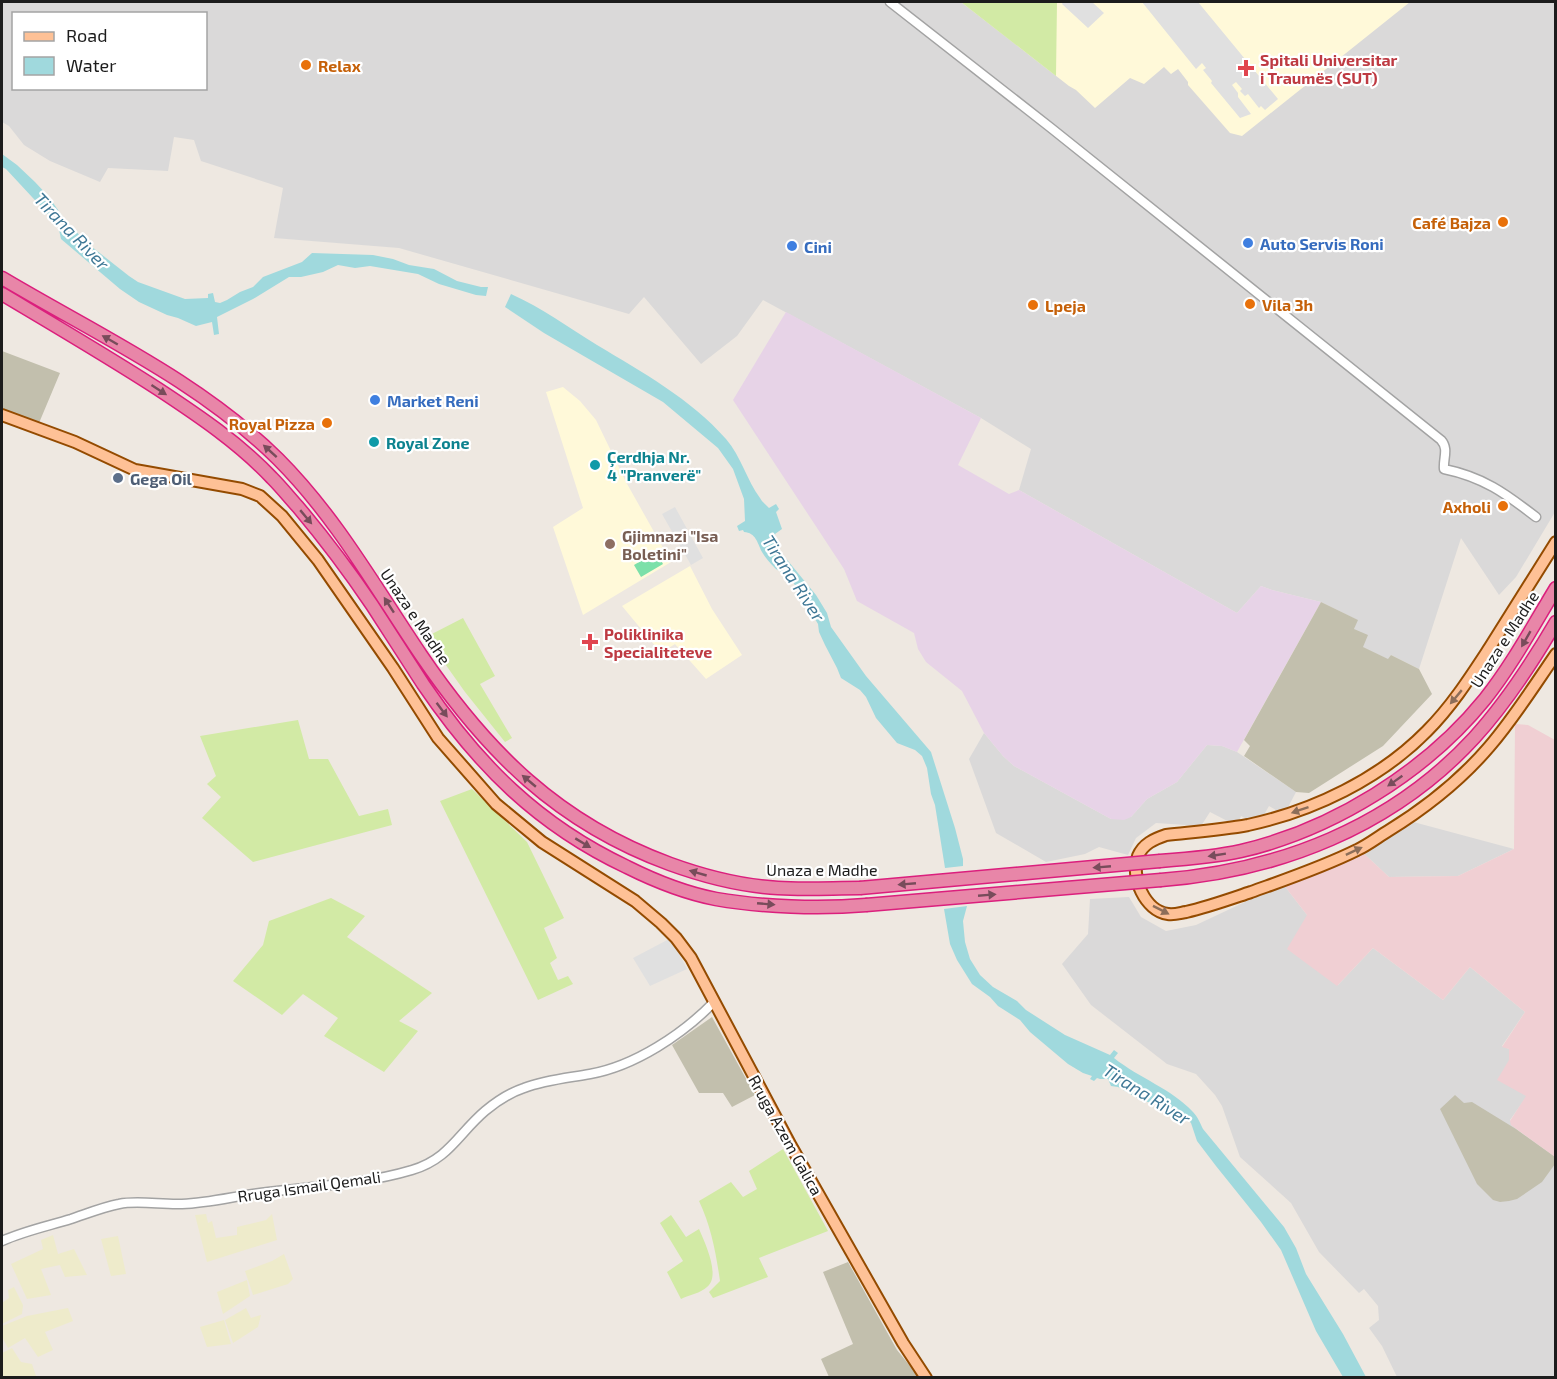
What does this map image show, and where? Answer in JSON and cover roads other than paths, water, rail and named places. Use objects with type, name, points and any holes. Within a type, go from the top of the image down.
[{"type":"highway","name":"Unaza e Madhe","points":[[2,278],[131,352],[209,401],[241,425],[277,458],[306,488],[335,524],[462,712],[511,765],[543,794],[570,814],[619,843],[677,867],[713,877],[776,888],[860,888],[1220,855],[1276,840],[1325,822],[1388,786],[1448,739],[1484,700],[1518,653],[1556,588]]},
{"type":"highway","name":"Unaza e Madhe","points":[[2,294],[123,366],[199,416],[238,446],[273,478],[324,538],[430,693],[479,758],[519,797],[557,827],[598,852],[673,887],[716,899],[837,908],[1190,877],[1236,870],[1285,857],[1353,829],[1401,800],[1454,758],[1505,700],[1556,622]]},
{"type":"main road","name":"Rruga Azem Galica","points":[[2,416],[52,432],[135,470],[242,489],[260,496],[291,526],[318,560],[393,668],[438,738],[481,789],[542,842],[635,901],[661,923],[691,958],[791,1146],[903,1344],[926,1377]]},
{"type":"main road","points":[[1556,542],[1463,688],[1428,730],[1400,756],[1362,781],[1313,806],[1247,825],[1166,835],[1155,839],[1146,845],[1138,856],[1136,869],[1140,890],[1155,909],[1165,914],[1175,914],[1205,908],[1297,876],[1359,849],[1426,807],[1460,777],[1509,722],[1556,654]]},
{"type":"street","points":[[890,2],[1044,122],[1441,440],[1446,452],[1444,470],[1479,479],[1495,487],[1536,517]]},
{"type":"street","name":"Rruga Ismail Qemali","points":[[2,1241],[118,1204],[190,1203],[270,1191],[353,1183],[428,1164],[443,1155],[483,1112],[504,1096],[525,1087],[552,1080],[613,1068],[643,1055],[671,1039],[700,1017],[714,1002]]},
{"type":"water","name":"Tirana River","points":[[2,154],[35,182],[65,220],[87,243],[138,282],[185,299],[208,298],[208,294],[213,293],[215,302],[220,303],[253,287],[263,277],[302,262],[312,253],[373,255],[434,269],[457,281],[488,287],[486,296],[439,284],[418,274],[370,266],[355,268],[338,265],[323,272],[289,277],[217,317],[219,334],[214,335],[212,322],[196,326],[139,302],[120,289],[61,239],[58,225],[2,167]]},
{"type":"water","name":"Tirana River","points":[[511,294],[665,387],[697,411],[726,439],[762,501],[769,508],[776,504],[779,509],[776,512],[782,529],[775,534],[779,550],[816,595],[827,613],[831,627],[866,676],[931,752],[955,828],[963,866],[945,868],[935,805],[922,756],[915,750],[897,743],[876,718],[860,690],[841,678],[819,632],[818,624],[790,577],[771,564],[754,536],[743,530],[739,531],[737,526],[745,521],[744,499],[733,469],[718,448],[663,402],[544,333],[505,307]]},
{"type":"water","name":"Tirana River","points":[[967,906],[963,921],[965,942],[970,959],[980,975],[993,987],[1065,1035],[1110,1055],[1114,1050],[1118,1053],[1114,1058],[1165,1090],[1195,1114],[1203,1129],[1284,1227],[1296,1248],[1306,1274],[1366,1377],[1343,1377],[1316,1331],[1281,1250],[1197,1141],[1191,1123],[1186,1118],[1139,1099],[1118,1087],[1111,1086],[1108,1079],[1097,1078],[1094,1081],[1090,1079],[1092,1076],[1068,1064],[1030,1032],[1020,1020],[998,1006],[972,984],[950,944],[944,909]]},
{"type":"place","name":"Relax","points":[[306,65]]},
{"type":"place","name":"Spitali Universitar i Traumës (SUT)","points":[[1246,68]]},
{"type":"place","name":"Café Bajza","points":[[1503,222]]},
{"type":"place","name":"Auto Servis Roni","points":[[1248,243]]},
{"type":"place","name":"Cini","points":[[792,246]]},
{"type":"place","name":"Vila 3h","points":[[1250,304]]},
{"type":"place","name":"Lpeja","points":[[1033,305]]},
{"type":"place","name":"Market Reni","points":[[375,400]]},
{"type":"place","name":"Royal Pizza","points":[[327,423]]},
{"type":"place","name":"Royal Zone","points":[[374,442]]},
{"type":"place","name":"Çerdhja Nr. 4 \"Pranverë\"","points":[[595,465]]},
{"type":"place","name":"Gega Oil","points":[[118,478]]},
{"type":"place","name":"Axholi","points":[[1503,506]]},
{"type":"place","name":"Gjimnazi \"Isa Boletini\"","points":[[610,544]]},
{"type":"place","name":"Poliklinika Specialiteteve","points":[[590,642]]}]
